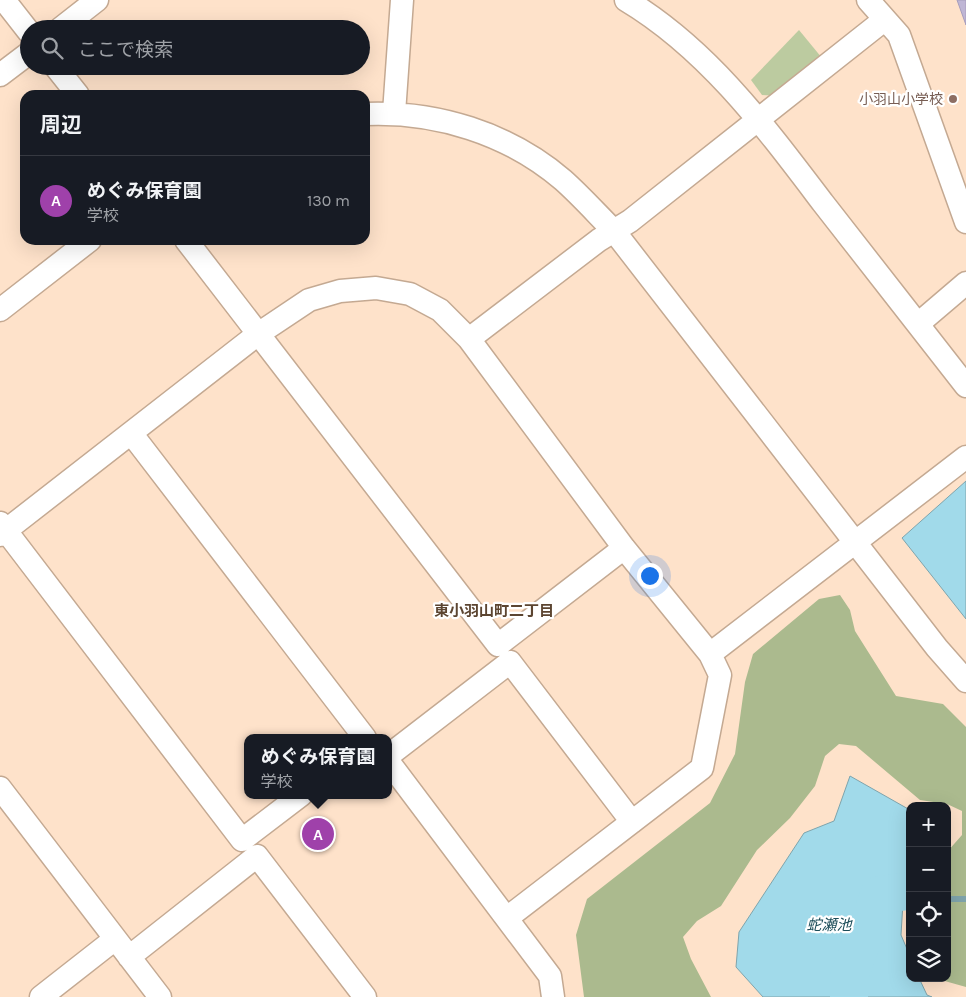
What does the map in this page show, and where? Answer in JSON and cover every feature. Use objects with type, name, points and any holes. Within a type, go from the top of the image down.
[{"type":"street","points":[[4,0],[20,20]]},
{"type":"street","points":[[71,20],[97,0]]},
{"type":"street","points":[[394,113],[402,0]]},
{"type":"street","points":[[626,0],[650,14],[697,53],[758,119],[966,386]]},
{"type":"street","points":[[868,0],[899,35],[966,222]]},
{"type":"street","points":[[469,339],[598,240],[630,221],[884,20]]},
{"type":"street","points":[[0,75],[20,60]]},
{"type":"street","points":[[63,75],[74,90]]},
{"type":"street","points":[[370,114],[394,113],[442,120],[474,129],[509,143],[562,179],[614,231],[937,648],[966,681]]},
{"type":"street","points":[[0,310],[84,245]]},
{"type":"street","points":[[190,245],[498,645],[624,548]]},
{"type":"street","points":[[918,324],[966,283]]},
{"type":"street","points":[[297,799],[242,840],[2,529],[131,434],[258,334],[309,300],[340,291],[376,288],[410,294],[440,310],[469,339],[624,548],[710,654],[720,675],[702,768],[507,918]]},
{"type":"street","points":[[131,434],[362,734]]},
{"type":"street","points":[[710,654],[966,456]]},
{"type":"street","points":[[392,753],[510,662],[632,822]]},
{"type":"street","points":[[392,766],[550,976],[553,997]]},
{"type":"street","points":[[0,788],[160,997]]},
{"type":"street","points":[[129,957],[257,856],[366,997]]},
{"type":"street","points":[[41,997],[114,939]]},
{"type":"green space","points":[[799,30],[822,58],[778,96],[762,95],[751,80]]},
{"type":"green space","points":[[840,595],[850,610],[855,631],[896,696],[943,704],[966,727],[966,987],[948,982],[951,982],[951,847],[962,835],[962,811],[951,806],[951,802],[920,800],[856,746],[839,744],[825,756],[815,786],[790,818],[757,850],[721,906],[697,921],[683,937],[691,959],[711,997],[584,997],[576,935],[587,899],[710,803],[735,754],[745,682],[753,654],[819,599]]},
{"type":"water","points":[[966,481],[966,619],[902,538]]},
{"type":"water","name":"蛇瀬池","points":[[850,776],[906,808],[906,893],[903,902],[901,935],[906,947],[906,982],[921,982],[927,995],[932,997],[763,997],[736,967],[739,932],[804,833],[834,821]]},
{"type":"building","points":[[957,0],[966,0],[966,25]]},
{"type":"waterway","name":"蛇瀬池","points":[[849,997],[849,977],[879,895],[906,891]]},
{"type":"waterway","points":[[951,899],[966,899]]},
{"type":"place","name":"小羽山小学校","points":[[953,99]]},
{"type":"place","name":"めぐみ保育園","points":[[318,834]]},
{"type":"district","name":"東小羽山町二丁目","points":[[494,611]]}]
